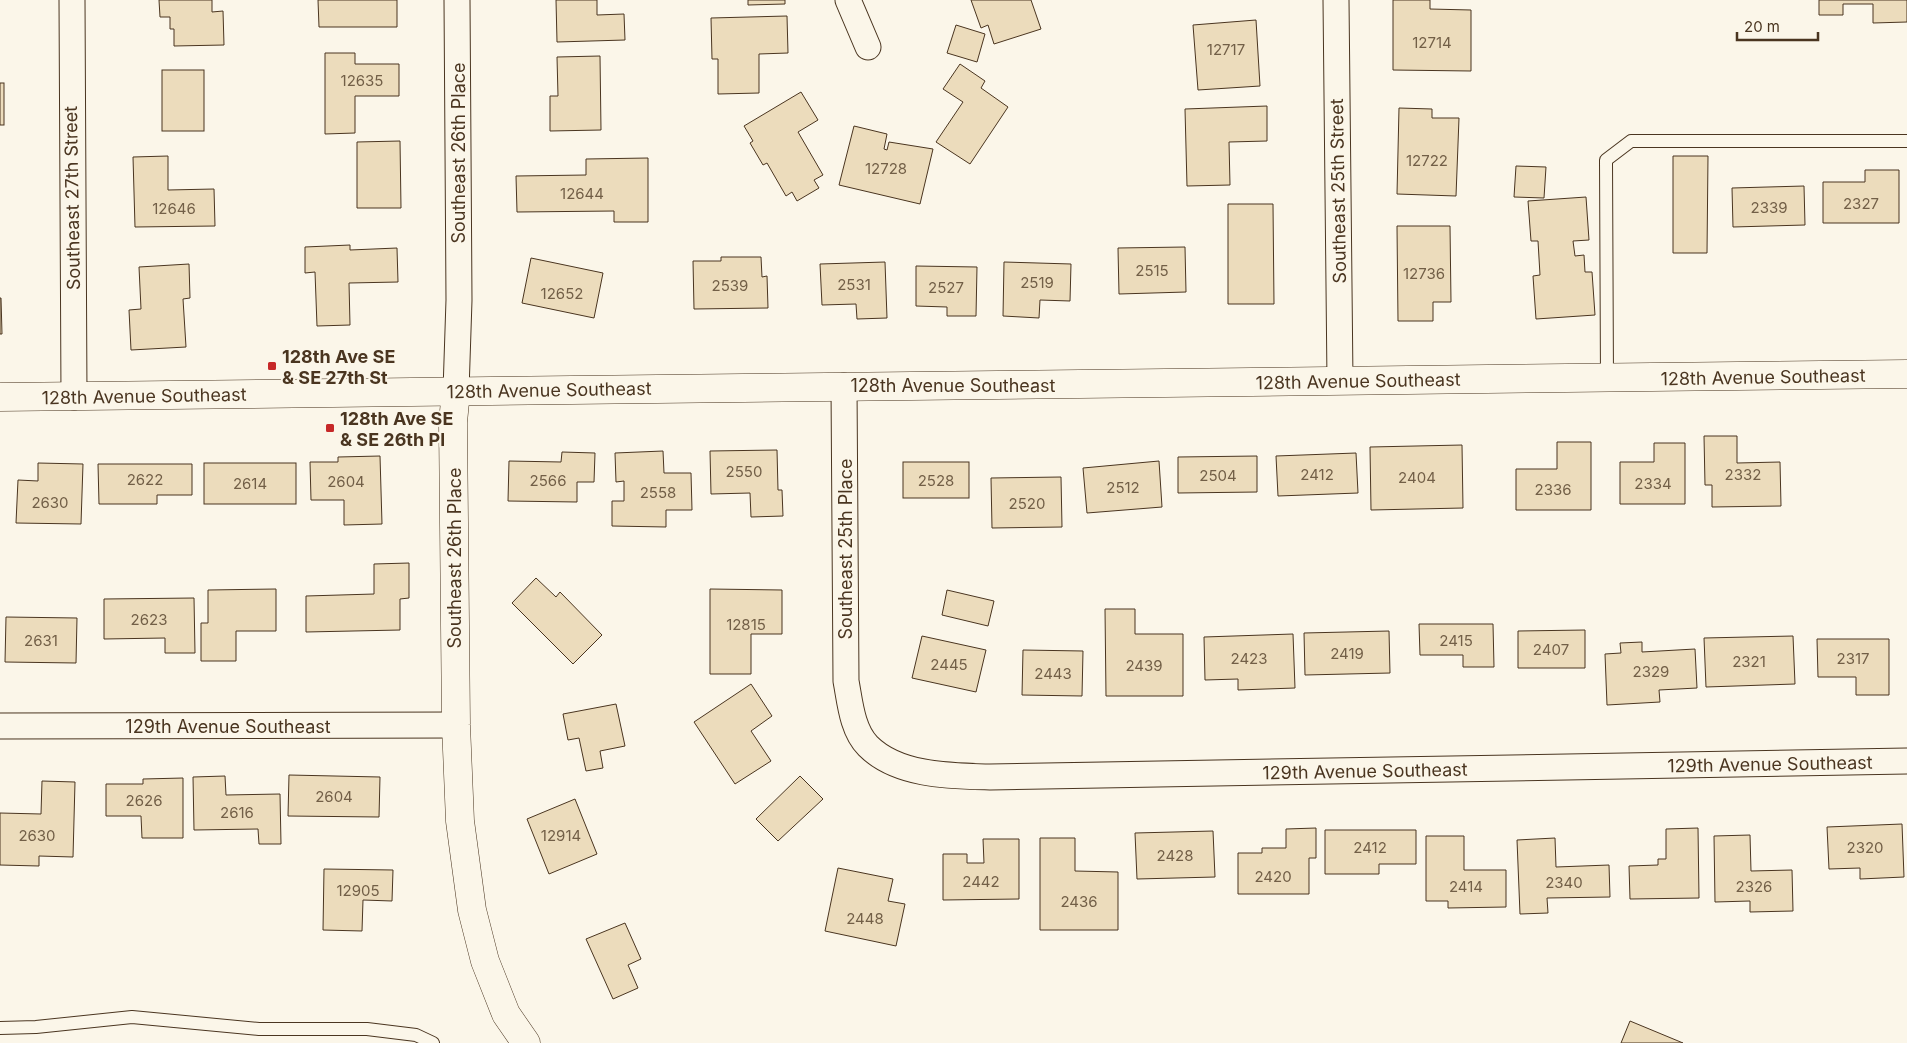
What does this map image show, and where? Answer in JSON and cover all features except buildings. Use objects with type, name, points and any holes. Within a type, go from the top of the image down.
[{"type":"street","name":"Southeast 27th Street","points":[[72,0],[74,397]]},
{"type":"street","name":"Southeast 26th Place","points":[[457,0],[460,300],[453,422],[456,725],[460,821],[472,910],[485,961],[503,1005],[526,1043]]},
{"type":"street","points":[[848,0],[868,47]]},
{"type":"street","name":"Southeast 25th Street","points":[[1336,0],[1340,381]]},
{"type":"street","name":"128th Avenue Southeast","points":[[0,397],[844,386],[1607,380],[1907,374]]},
{"type":"street","name":"Southeast 25th Place","points":[[844,386],[846,681],[851,711]]},
{"type":"street","name":"129th Avenue Southeast","points":[[851,711],[858,731],[868,746],[880,755],[900,765],[952,776],[1907,761]]},
{"type":"street","name":"129th Avenue Southeast","points":[[0,726],[456,725]]},
{"type":"lane","points":[[1607,380],[1606,160],[1631,141],[1907,141]]},
{"type":"lane","points":[[0,1028],[36,1027],[132,1017],[259,1029],[367,1029],[416,1035],[433,1043]]},
{"type":"place","name":"128th Ave SE & SE 27th St","points":[[272,366]]},
{"type":"place","name":"128th Ave SE & SE 26th Pl","points":[[330,428]]}]
